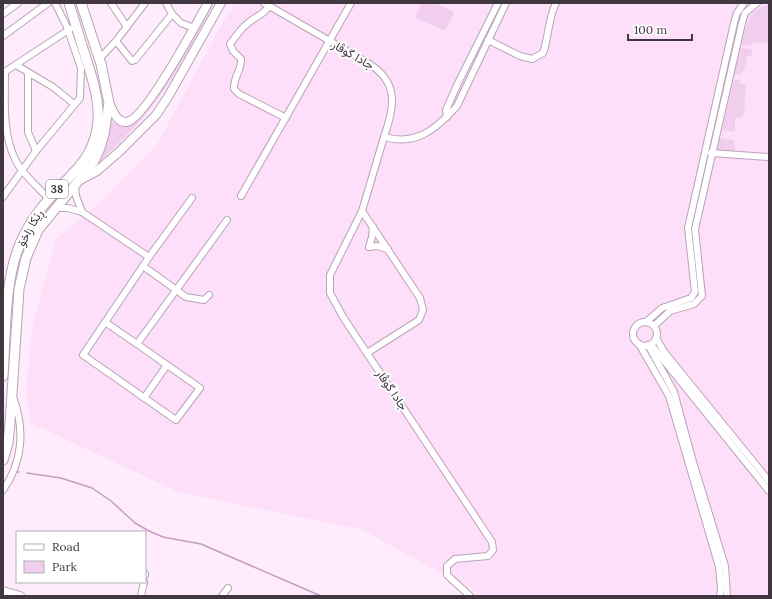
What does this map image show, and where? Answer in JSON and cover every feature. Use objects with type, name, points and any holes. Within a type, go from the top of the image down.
[{"type":"highway","name":"ڕێکا زاخۆ","points":[[3,376],[10,280],[13,264],[25,231],[48,198],[81,163],[92,147],[98,121],[97,96],[69,4]]},
{"type":"highway","name":"ڕێکا زاخۆ","points":[[3,460],[8,442],[7,422],[12,394],[21,272],[31,243],[38,230],[53,209],[93,163],[100,148],[109,103],[100,62],[82,4]]},
{"type":"highway","points":[[84,51],[96,48]]},
{"type":"main road","name":"ڕێکا زاخۆ","points":[[109,103],[118,119],[122,122],[127,122],[136,117],[150,99],[208,3]]},
{"type":"main road","name":"ڕێکا زاخۆ","points":[[77,183],[92,174],[119,152],[156,115],[222,3]]},
{"type":"main road","points":[[3,591],[20,596]]},
{"type":"street","points":[[3,14],[18,3]]},
{"type":"street","points":[[3,36],[48,3]]},
{"type":"street","points":[[3,197],[36,151],[80,98],[81,68],[68,30],[55,3]]},
{"type":"street","points":[[111,3],[127,27]]},
{"type":"street","points":[[100,62],[101,57],[116,41],[145,3]]},
{"type":"street","points":[[166,3],[172,14],[181,23],[194,28]]},
{"type":"street","points":[[241,196],[351,3]]},
{"type":"street","points":[[447,117],[446,110],[458,83],[498,3]]},
{"type":"street","points":[[384,137],[407,140],[421,137],[447,117],[457,106],[506,3]]},
{"type":"street","points":[[488,40],[520,56],[532,58],[543,53],[547,42],[549,25],[556,3]]},
{"type":"street","points":[[720,596],[721,588],[719,567],[669,396],[634,335],[635,328],[640,323],[646,322],[662,308],[690,298],[695,292],[688,228],[736,13],[744,3]]},
{"type":"street","points":[[654,326],[670,311],[694,304],[702,296],[702,284],[695,229],[742,23],[745,13],[757,3]]},
{"type":"street","points":[[267,5],[266,12],[254,18],[245,25],[230,44],[233,51],[241,59],[242,63],[234,84],[234,89],[240,94],[286,118]]},
{"type":"street","name":"جادا گوڤار","points":[[267,5],[329,42],[372,65],[388,82],[392,90],[392,105],[362,211],[332,270],[329,287],[332,299],[492,542],[493,550],[488,556],[455,559],[448,566],[447,575],[470,596]]},
{"type":"street","points":[[116,41],[132,61],[135,60],[172,14]]},
{"type":"street","points":[[48,198],[22,170],[11,148],[4,126],[4,73],[76,25]]},
{"type":"street","points":[[16,65],[53,87],[74,104]]},
{"type":"street","points":[[28,73],[28,132],[36,151]]},
{"type":"street","points":[[712,153],[769,157]]},
{"type":"street","points":[[77,183],[76,196],[82,212]]},
{"type":"street","points":[[105,322],[200,388],[176,420],[83,355],[105,322],[149,257],[192,198]]},
{"type":"street","points":[[53,209],[68,208],[82,212],[149,257]]},
{"type":"street","points":[[362,211],[420,298],[423,310],[419,320],[367,353],[368,355]]},
{"type":"street","points":[[137,344],[227,220]]},
{"type":"street","points":[[373,227],[369,247],[377,246],[388,249]]},
{"type":"street","points":[[143,266],[176,290],[196,300],[204,300],[209,295]]},
{"type":"street","points":[[639,344],[649,344],[656,338],[657,332],[654,326],[646,322]]},
{"type":"street","points":[[656,338],[665,352],[769,482]]},
{"type":"street","points":[[649,344],[769,491]]},
{"type":"street","points":[[649,344],[674,392],[693,462],[725,566],[727,596]]},
{"type":"street","points":[[144,398],[167,365]]},
{"type":"street","points":[[3,490],[11,479],[17,466],[21,443],[20,417],[12,394]]},
{"type":"street","points":[[141,596],[144,583]]},
{"type":"street","points":[[222,596],[228,588]]},
{"type":"shaded area","points":[[235,3],[769,3],[769,596],[483,596],[363,530],[178,492],[31,423],[26,393],[33,324],[56,239],[105,198],[157,145],[219,29]]},
{"type":"green space","points":[[209,3],[214,3],[187,53],[165,89],[136,125],[98,163],[111,121],[118,125],[130,124]]},
{"type":"green space","points":[[422,3],[434,3],[454,12],[445,31],[415,17]]},
{"type":"green space","points":[[769,5],[769,43],[753,42],[752,46],[741,45],[752,15],[762,7]]},
{"type":"green space","points":[[740,48],[753,49],[751,56],[747,56],[744,71],[741,72],[740,75],[734,73]]},
{"type":"green space","points":[[734,80],[741,80],[740,84],[746,84],[744,115],[741,115],[741,118],[735,118],[735,132],[722,130]]},
{"type":"green space","points":[[719,138],[734,140],[735,153],[717,151]]},
{"type":"waterway","points":[[27,473],[61,478],[92,488],[111,501],[135,523],[149,531],[163,537],[201,544],[321,596]]}]
